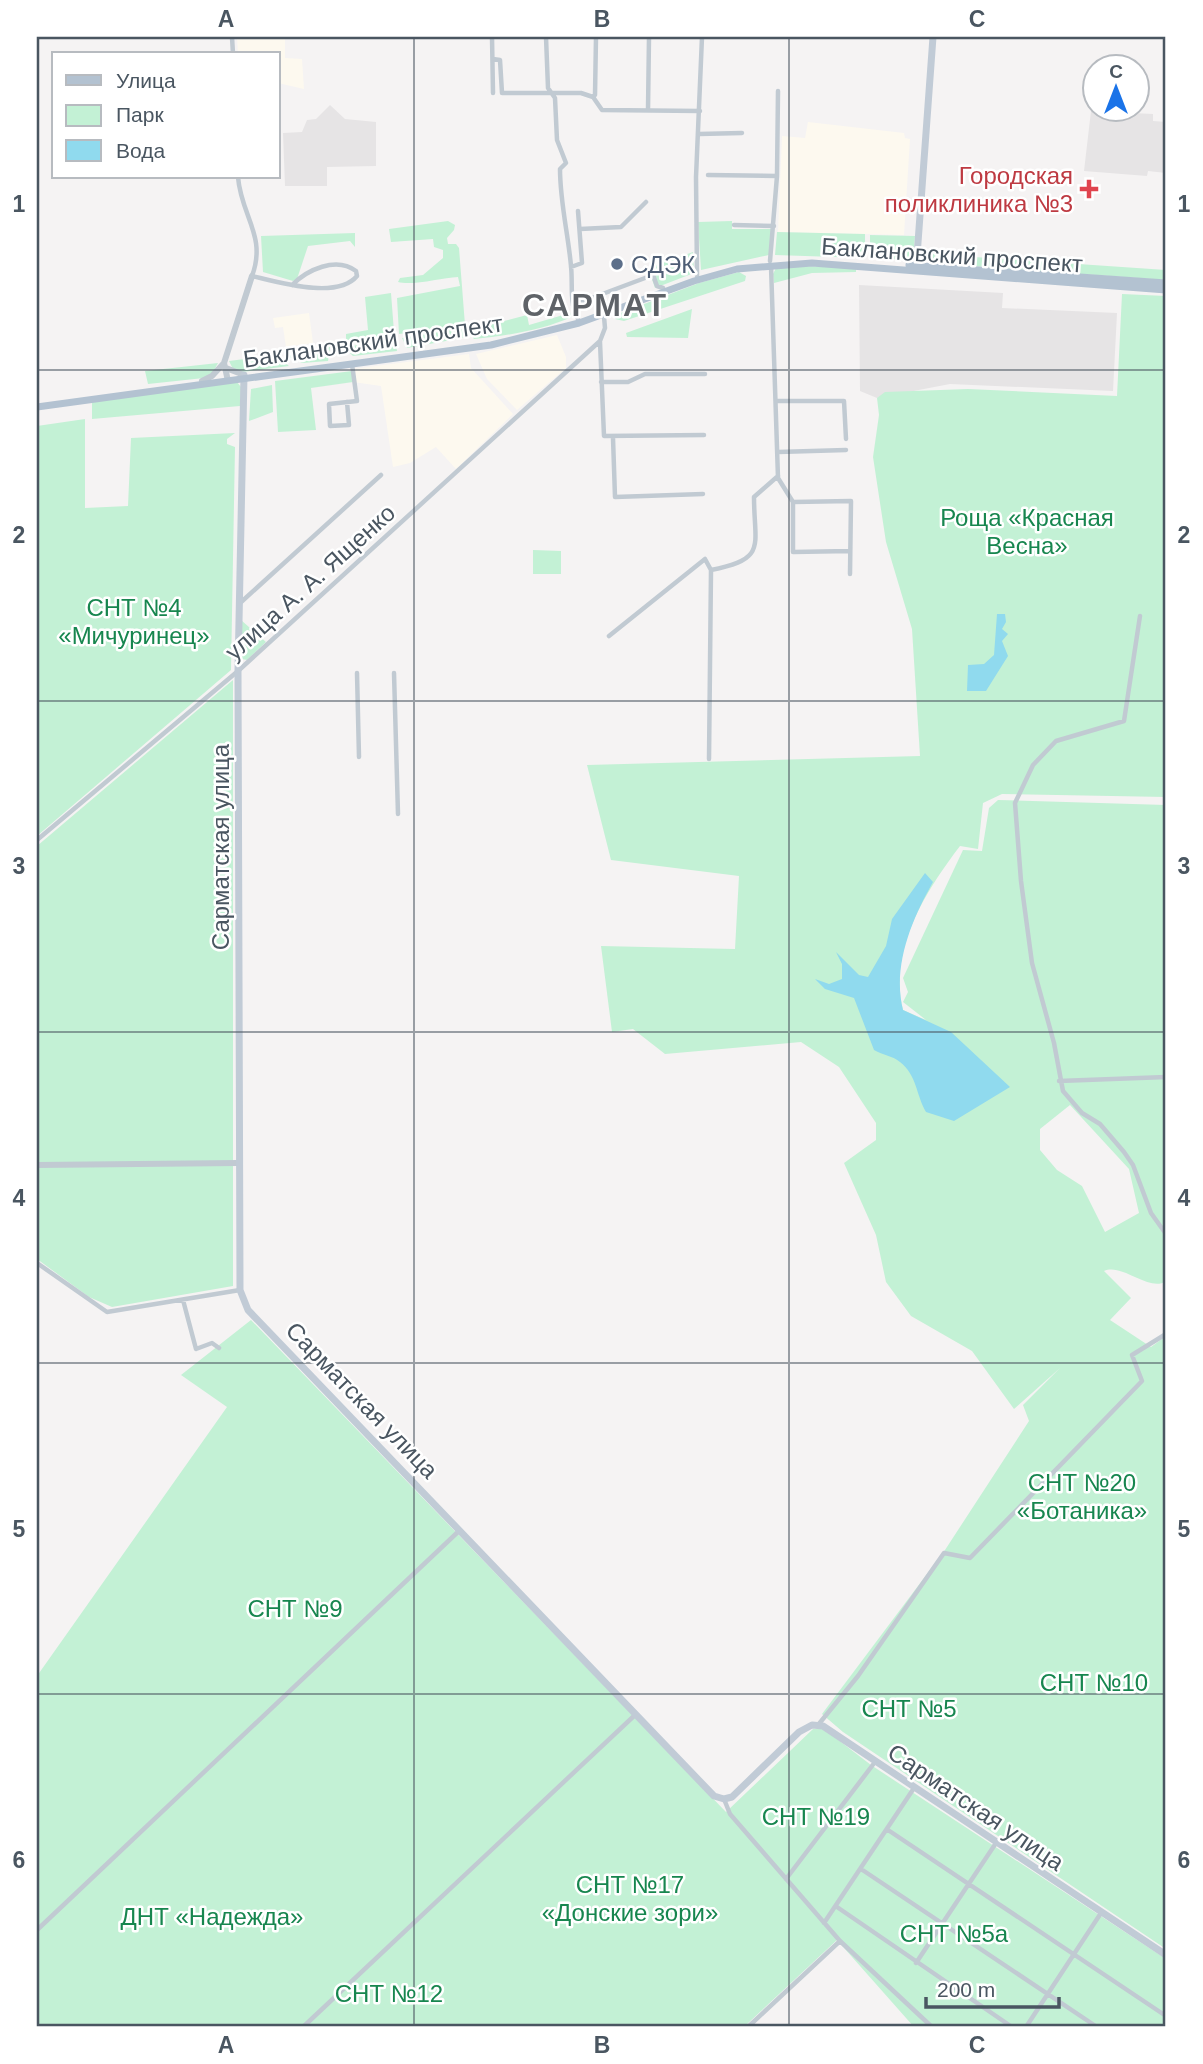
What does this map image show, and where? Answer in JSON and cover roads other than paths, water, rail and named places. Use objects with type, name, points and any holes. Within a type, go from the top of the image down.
[{"type":"main road","points":[[916,268],[933,37]]},
{"type":"main road","name":"Баклановский проспект","points":[[244,377],[470,346],[605,312],[663,288],[736,265],[813,259],[1166,290]]},
{"type":"main road","name":"Баклановский проспект","points":[[37,405],[352,365],[552,331],[707,277],[771,263]]},
{"type":"main road","name":"Баклановский проспект","points":[[916,268],[1166,283]]},
{"type":"main road","name":"Сарматская улица","points":[[244,377],[238,671],[240,1290],[248,1310],[710,1792],[724,1799]]},
{"type":"main road","name":"Баклановский проспект","points":[[37,405],[227,379]]},
{"type":"main road","points":[[724,1799],[737,1794],[799,1732],[818,1725]]},
{"type":"main road","name":"Сарматская улица","points":[[818,1725],[1166,1955]]},
{"type":"street","points":[[492,37],[493,93]]},
{"type":"street","points":[[546,37],[550,93],[555,98],[558,140],[566,163],[560,169],[560,195],[571,267],[573,305],[578,319]]},
{"type":"street","points":[[593,97],[596,37]]},
{"type":"street","points":[[648,110],[649,37]]},
{"type":"street","points":[[697,276],[702,37]]},
{"type":"street","points":[[493,59],[500,60],[502,93],[550,93],[593,97],[602,110],[700,111]]},
{"type":"street","points":[[778,91],[777,176],[771,263],[778,475],[780,485],[793,502],[793,552],[850,551]]},
{"type":"street","points":[[699,134],[741,134]]},
{"type":"street","points":[[708,175],[777,176]]},
{"type":"street","points":[[202,381],[212,376],[224,363],[259,246],[239,197],[238,178]]},
{"type":"street","points":[[580,229],[621,227],[646,202]]},
{"type":"street","points":[[571,267],[582,263],[578,211]]},
{"type":"street","points":[[734,225],[774,226]]},
{"type":"street","points":[[252,276],[292,285],[312,288],[349,284],[357,276],[356,271],[349,266],[313,268],[292,285]]},
{"type":"street","points":[[573,305],[653,275],[657,286],[663,288]]},
{"type":"street","points":[[603,294],[605,328],[600,341],[604,436],[704,435]]},
{"type":"street","name":"улица А. А. Ященко","points":[[37,840],[238,671],[600,341]]},
{"type":"street","points":[[224,363],[229,372],[244,377]]},
{"type":"street","points":[[224,363],[227,379]]},
{"type":"street","points":[[347,402],[349,425],[330,426],[329,404],[347,402],[357,401],[352,365]]},
{"type":"street","points":[[601,382],[628,382],[645,374],[705,374]]},
{"type":"street","points":[[776,401],[844,401],[846,439]]},
{"type":"street","points":[[613,438],[615,497],[703,494]]},
{"type":"street","points":[[778,452],[846,450]]},
{"type":"street","points":[[239,604],[381,475]]},
{"type":"street","points":[[711,570],[739,565],[752,555],[757,534],[754,497],[778,475]]},
{"type":"street","points":[[793,502],[851,500],[850,574]]},
{"type":"street","points":[[609,636],[705,559],[711,570],[709,759]]},
{"type":"street","points":[[1140,615],[1124,721],[1056,741],[1033,765],[1015,803],[1026,930],[1054,1043],[1059,1081],[1063,1091],[1082,1113],[1100,1124],[1129,1159],[1151,1213],[1166,1234]]},
{"type":"street","points":[[357,673],[359,757]]},
{"type":"street","points":[[394,673],[398,814]]},
{"type":"street","points":[[1059,1081],[1166,1077]]},
{"type":"street","points":[[37,1165],[237,1163]]},
{"type":"street","points":[[37,1263],[107,1312],[240,1290]]},
{"type":"street","points":[[183,1300],[196,1349],[212,1343],[219,1348]]},
{"type":"street","points":[[818,1725],[858,1676],[944,1553],[971,1558],[1142,1381],[1132,1355],[1166,1334]]},
{"type":"street","points":[[37,1930],[460,1530]]},
{"type":"street","points":[[303,2027],[636,1714]]},
{"type":"street","points":[[786,1879],[874,1762]]},
{"type":"street","points":[[824,1923],[914,1788]]},
{"type":"street","points":[[724,1799],[730,1815],[840,1941],[932,2027]]},
{"type":"street","points":[[888,1830],[1166,2016]]},
{"type":"street","points":[[916,1963],[996,1843]]},
{"type":"street","points":[[861,1869],[1097,2027]]},
{"type":"street","points":[[837,1907],[1012,2027]]},
{"type":"street","points":[[1026,2027],[1101,1913]]},
{"type":"street","points":[[748,2027],[840,1941]]},
{"type":"water","points":[[997,614],[1005,614],[1006,622],[1002,629],[1008,634],[1002,641],[1008,656],[986,691],[967,691],[968,665],[984,664],[994,655]]},
{"type":"water","points":[[925,873],[933,882],[911,927],[902,960],[900,993],[903,1010],[951,1032],[1010,1087],[954,1121],[926,1112],[906,1067],[894,1058],[874,1050],[854,998],[825,989],[815,979],[829,984],[842,979],[842,964],[836,952],[859,975],[868,977],[886,946],[892,919]]},
{"type":"place","name":"Городская поликлиника №3","points":[[1089,189]]},
{"type":"place","name":"СДЭК","points":[[617,264]]},
{"type":"district","name":"САРМАТ","points":[[595,305]]},
{"type":"park label","name":"Роща «Красная Весна»","points":[[1027,531]]},
{"type":"park label","name":"СНТ №4 «Мичуринец»","points":[[134,621]]},
{"type":"park label","name":"СНТ №20 «Ботаника»","points":[[1082,1496]]},
{"type":"park label","name":"СНТ №9","points":[[295,1608]]},
{"type":"park label","name":"СНТ №10","points":[[1094,1682]]},
{"type":"park label","name":"СНТ №5","points":[[909,1708]]},
{"type":"park label","name":"СНТ №19","points":[[816,1816]]},
{"type":"park label","name":"СНТ №17 «Донские зори»","points":[[630,1898]]},
{"type":"park label","name":"ДНТ «Надежда»","points":[[212,1916]]},
{"type":"park label","name":"СНТ №5а","points":[[954,1933]]},
{"type":"park label","name":"СНТ №12","points":[[389,1993]]}]
